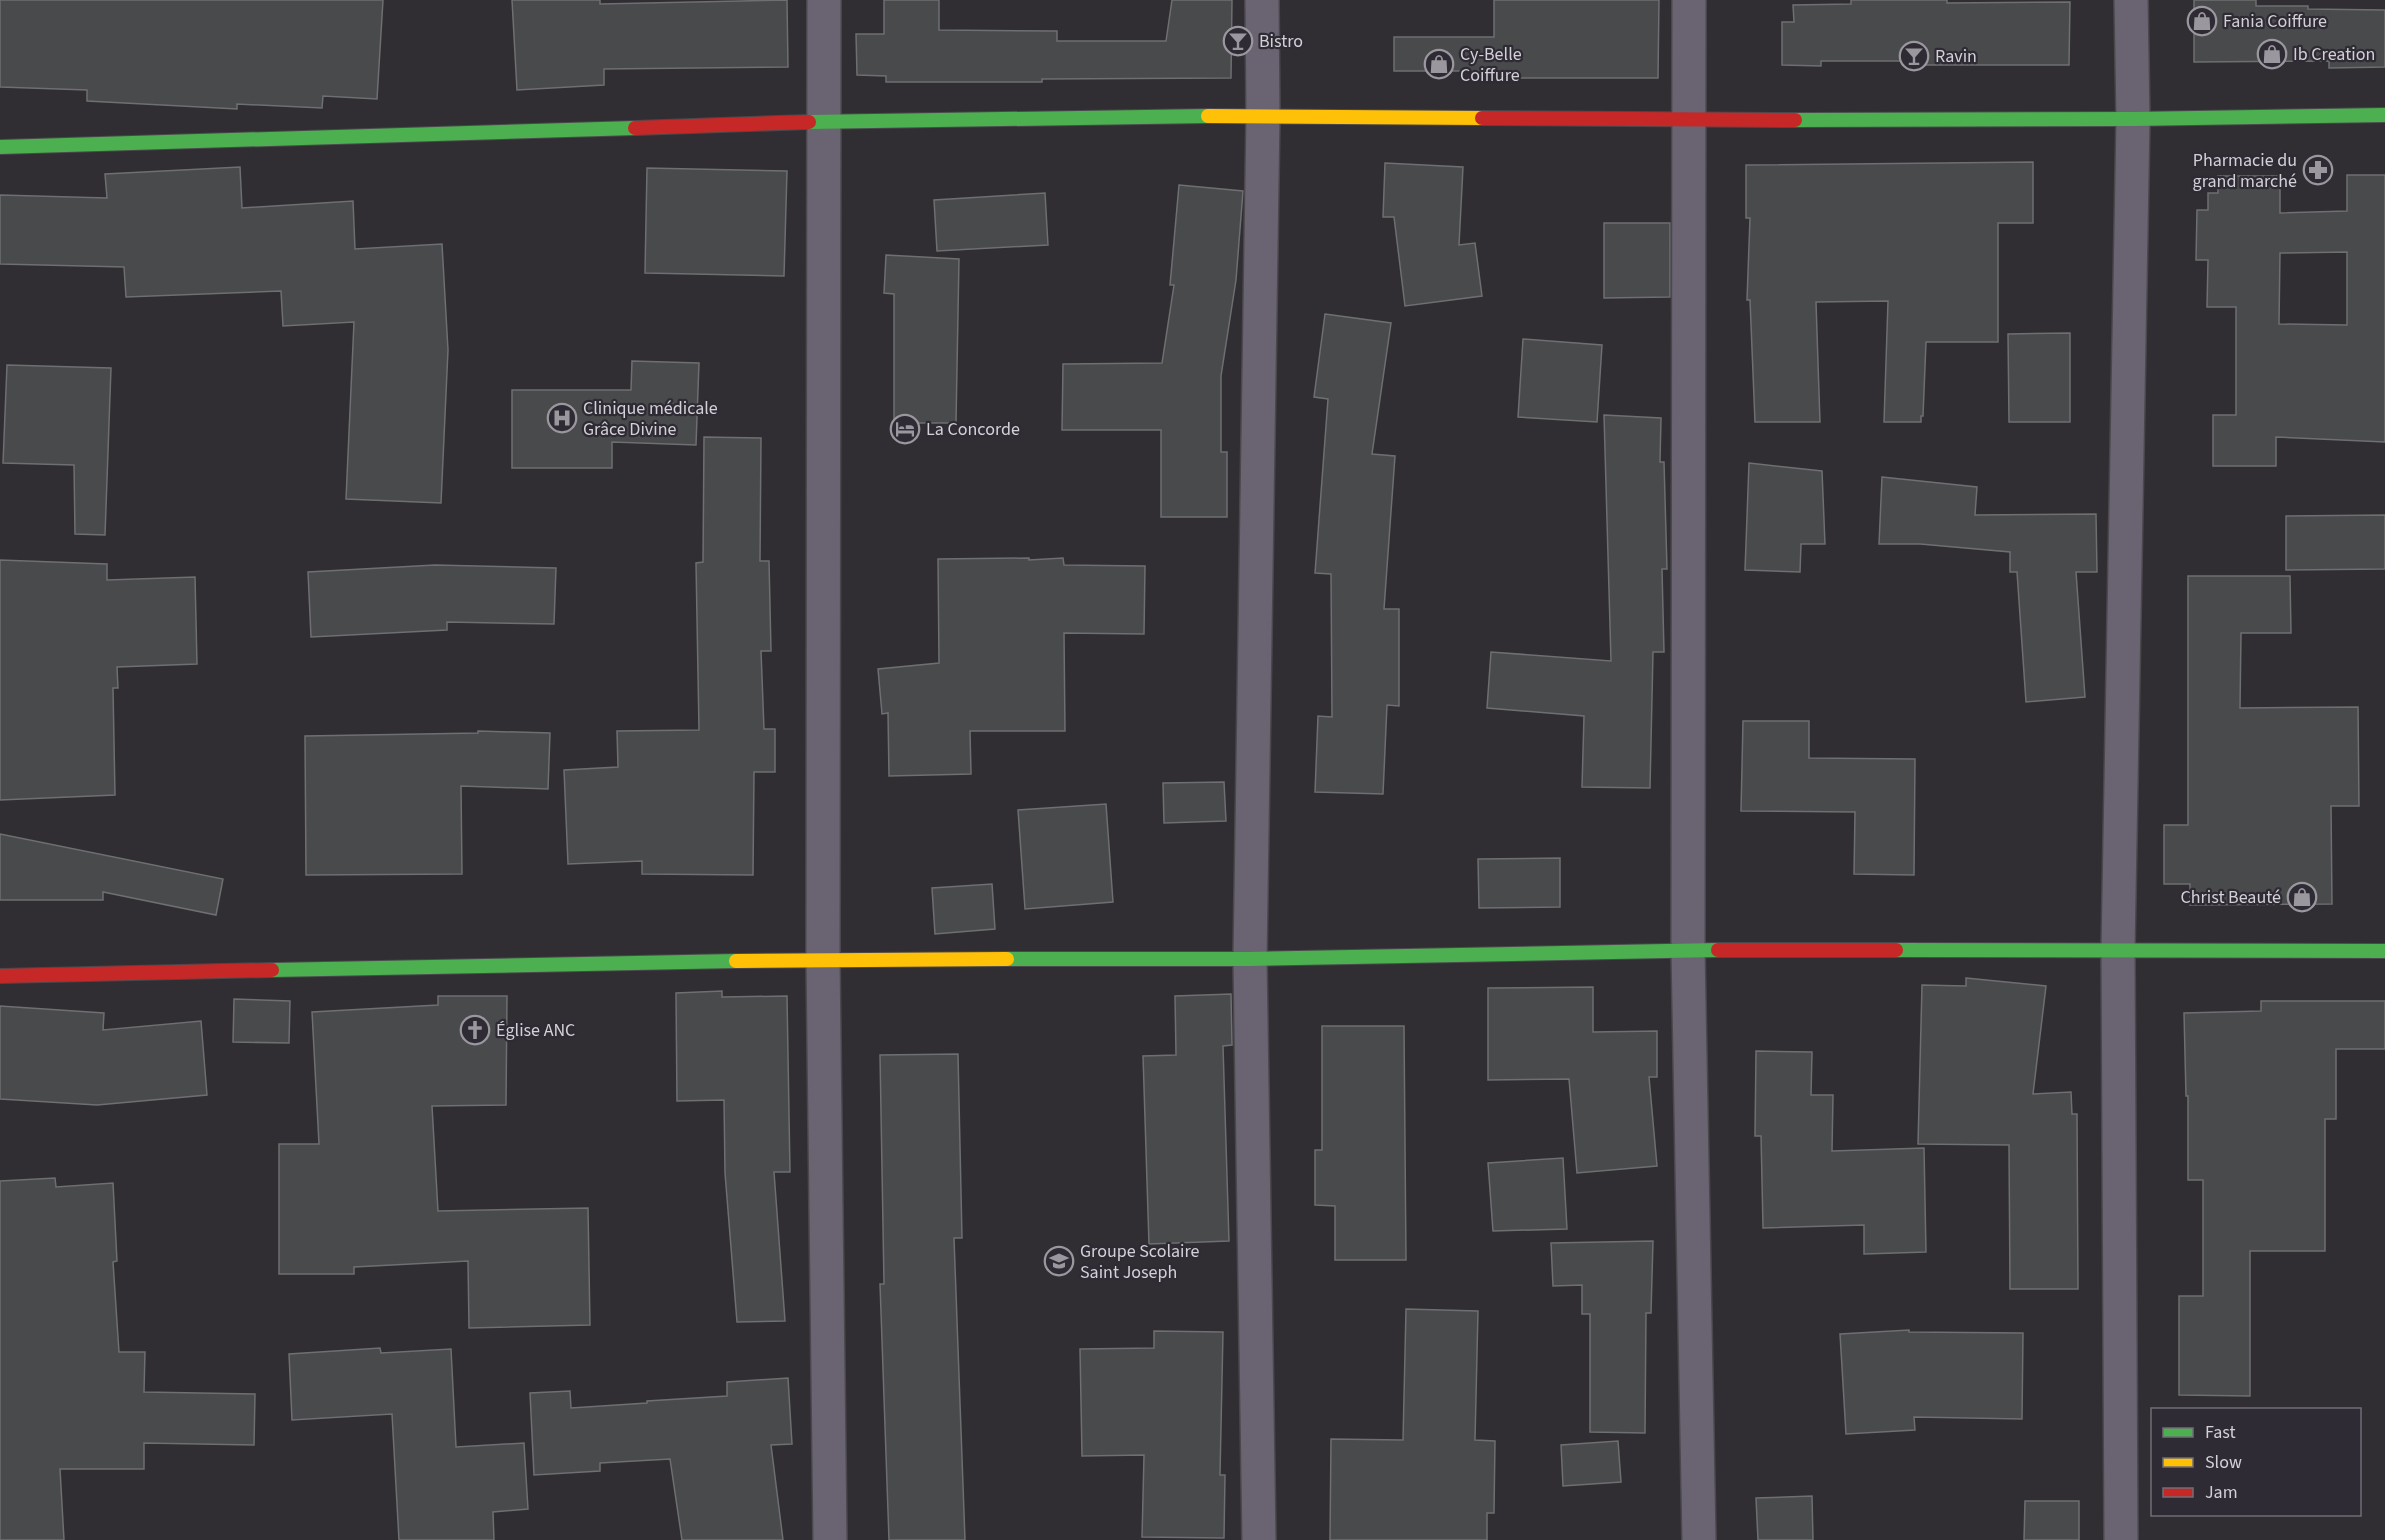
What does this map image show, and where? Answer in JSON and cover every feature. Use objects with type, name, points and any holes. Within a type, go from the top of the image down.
[{"type":"street","points":[[824,0],[823,959],[830,1540]]},
{"type":"street","points":[[1259,1540],[1250,959],[1263,115],[1262,0]]},
{"type":"street","points":[[1689,0],[1688,950],[1699,1540]]},
{"type":"street","points":[[2121,1540],[2118,950],[2133,119],[2131,0]]},
{"type":"street","points":[[0,147],[824,122],[1263,115],[1689,120],[2133,119],[2385,115]]},
{"type":"street","points":[[0,976],[823,959],[1250,959],[1688,950],[2385,951]]},
{"type":"building","points":[[0,0],[383,0],[377,99],[323,96],[322,108],[237,104],[237,109],[87,101],[87,90],[0,87]]},
{"type":"building","points":[[512,0],[600,0],[600,4],[787,0],[788,67],[604,69],[604,85],[517,90]]},
{"type":"building","points":[[884,0],[939,0],[939,30],[1057,31],[1057,41],[1166,41],[1172,0],[1232,0],[1231,78],[1042,79],[1042,82],[886,82],[886,76],[857,75],[856,34],[884,34]]},
{"type":"building","points":[[1494,0],[1659,0],[1658,78],[1494,78],[1494,71],[1394,71],[1394,37],[1494,37]]},
{"type":"building","points":[[1851,0],[1947,0],[1947,3],[2070,2],[2069,65],[1923,65],[1923,61],[1821,61],[1821,66],[1782,65],[1782,22],[1794,22],[1793,5],[1851,4]]},
{"type":"building","points":[[2194,0],[2256,0],[2256,6],[2385,10],[2385,67],[2329,68],[2329,61],[2194,62]]},
{"type":"building","points":[[2033,162],[2033,223],[1998,223],[1998,342],[1926,342],[1921,422],[1884,422],[1888,301],[1816,302],[1820,422],[1755,422],[1750,300],[1747,300],[1750,218],[1746,218],[1746,165]]},
{"type":"building","points":[[1385,163],[1463,167],[1459,245],[1475,243],[1482,296],[1405,306],[1394,217],[1383,217]]},
{"type":"building","points":[[240,167],[242,208],[353,201],[355,249],[442,244],[448,350],[441,503],[346,499],[354,322],[283,326],[281,291],[126,297],[124,267],[0,264],[0,195],[107,198],[105,174]]},
{"type":"building","points":[[647,168],[787,171],[784,276],[645,273]]},
{"type":"building","points":[[2347,175],[2385,175],[2385,442],[2276,437],[2276,466],[2213,466],[2213,415],[2236,415],[2236,307],[2207,307],[2208,260],[2196,260],[2197,210],[2208,210],[2208,193],[2218,193],[2218,176],[2280,176],[2280,213],[2347,211]],"holes":[[[2347,252],[2347,325],[2279,324],[2280,253]]]},
{"type":"building","points":[[1179,185],[1243,191],[1236,280],[1221,376],[1221,452],[1227,452],[1227,517],[1161,517],[1161,430],[1062,430],[1063,364],[1162,363],[1174,285],[1170,285]]},
{"type":"building","points":[[1045,193],[1048,245],[937,251],[934,200]]},
{"type":"building","points":[[1604,223],[1670,223],[1670,297],[1604,298]]},
{"type":"building","points":[[886,255],[959,259],[956,423],[894,423],[894,294],[884,293]]},
{"type":"building","points":[[1325,314],[1391,323],[1372,454],[1395,456],[1384,609],[1399,609],[1399,706],[1387,705],[1383,794],[1315,792],[1318,716],[1332,717],[1331,574],[1315,573],[1328,399],[1314,397]]},
{"type":"building","points":[[2070,333],[2070,422],[2009,422],[2008,334]]},
{"type":"building","points":[[1523,339],[1602,345],[1597,422],[1518,417]]},
{"type":"building","points":[[632,361],[699,363],[696,445],[612,442],[612,468],[512,468],[512,390],[631,390]]},
{"type":"building","points":[[7,365],[111,368],[105,535],[75,534],[74,465],[3,463]]},
{"type":"building","points":[[1604,415],[1661,418],[1660,462],[1664,462],[1667,569],[1662,569],[1664,652],[1653,652],[1650,788],[1582,787],[1584,716],[1487,708],[1491,652],[1611,661]]},
{"type":"building","points":[[704,437],[761,438],[760,561],[769,561],[771,651],[761,651],[764,729],[775,729],[775,772],[754,772],[753,875],[642,874],[642,861],[568,864],[564,770],[618,767],[617,731],[699,730],[696,563],[703,562]]},
{"type":"building","points":[[1749,463],[1822,471],[1825,544],[1801,544],[1800,572],[1745,570]]},
{"type":"building","points":[[1882,477],[1977,487],[1975,515],[2096,514],[2097,572],[2076,572],[2085,697],[2026,702],[2017,572],[2010,572],[2010,552],[1920,544],[1879,544]]},
{"type":"building","points":[[2385,515],[2385,569],[2286,570],[2286,516]]},
{"type":"building","points":[[1029,558],[1029,560],[1063,558],[1064,565],[1145,566],[1144,634],[1064,633],[1065,731],[970,731],[971,774],[889,776],[888,713],[882,714],[878,669],[939,663],[938,559]]},
{"type":"building","points":[[0,560],[107,564],[107,580],[195,577],[197,664],[117,667],[118,688],[113,688],[115,795],[0,800]]},
{"type":"building","points":[[435,565],[556,568],[554,624],[447,622],[447,630],[311,637],[308,572]]},
{"type":"building","points":[[2188,576],[2290,576],[2291,633],[2241,633],[2240,708],[2358,707],[2359,806],[2331,806],[2332,904],[2190,905],[2190,884],[2164,884],[2164,825],[2188,825]]},
{"type":"building","points":[[1743,721],[1809,721],[1809,758],[1915,759],[1914,875],[1854,874],[1855,812],[1741,811]]},
{"type":"building","points":[[478,731],[550,733],[548,789],[461,786],[462,874],[306,875],[305,736],[478,733]]},
{"type":"building","points":[[1224,782],[1226,821],[1164,823],[1163,783]]},
{"type":"building","points":[[1106,804],[1113,902],[1025,909],[1018,810]]},
{"type":"building","points":[[0,834],[223,879],[216,915],[103,892],[103,900],[0,900]]},
{"type":"building","points":[[1560,858],[1560,907],[1479,908],[1478,859]]},
{"type":"building","points":[[992,884],[995,929],[935,934],[932,888]]},
{"type":"building","points":[[1966,978],[2046,986],[2033,1094],[2071,1092],[2072,1114],[2077,1114],[2078,1289],[2010,1289],[2009,1145],[1918,1144],[1922,985],[1966,986]]},
{"type":"building","points":[[1593,987],[1593,1032],[1657,1031],[1657,1077],[1649,1077],[1657,1166],[1577,1173],[1569,1079],[1488,1080],[1488,988]]},
{"type":"building","points":[[722,991],[722,997],[787,996],[790,1172],[774,1172],[785,1321],[737,1322],[725,1173],[724,1100],[677,1101],[676,993]]},
{"type":"building","points":[[1231,994],[1232,1045],[1223,1046],[1229,1241],[1149,1244],[1143,1056],[1176,1055],[1175,996]]},
{"type":"building","points":[[438,996],[507,996],[506,1105],[432,1106],[438,1211],[588,1208],[590,1325],[469,1328],[468,1261],[354,1267],[354,1274],[279,1274],[279,1144],[319,1144],[312,1012],[438,1005]]},
{"type":"building","points":[[234,999],[290,1001],[289,1043],[233,1042]]},
{"type":"building","points":[[2261,1001],[2385,1001],[2385,1049],[2336,1049],[2336,1119],[2325,1119],[2325,1251],[2250,1251],[2250,1396],[2179,1395],[2179,1296],[2203,1296],[2203,1180],[2188,1180],[2188,1096],[2186,1096],[2184,1013],[2261,1011]]},
{"type":"building","points":[[0,1006],[104,1013],[103,1030],[201,1021],[207,1095],[97,1105],[0,1099]]},
{"type":"building","points":[[1322,1026],[1404,1026],[1406,1260],[1335,1260],[1335,1206],[1315,1205],[1315,1150],[1322,1150]]},
{"type":"building","points":[[1756,1051],[1812,1052],[1811,1095],[1833,1095],[1832,1151],[1924,1148],[1926,1252],[1864,1254],[1864,1225],[1763,1228],[1761,1136],[1755,1136]]},
{"type":"building","points":[[958,1054],[962,1238],[954,1238],[965,1540],[889,1540],[880,1284],[884,1284],[880,1055]]},
{"type":"building","points":[[1563,1158],[1567,1229],[1493,1231],[1488,1163]]},
{"type":"building","points":[[55,1178],[56,1187],[113,1183],[117,1261],[113,1262],[119,1352],[145,1352],[144,1392],[255,1394],[254,1445],[144,1443],[144,1469],[60,1469],[64,1540],[0,1540],[0,1181]]},
{"type":"building","points":[[1653,1241],[1651,1313],[1646,1313],[1645,1433],[1590,1432],[1590,1314],[1582,1314],[1582,1285],[1553,1286],[1551,1243]]},
{"type":"building","points":[[1406,1309],[1478,1311],[1475,1440],[1495,1441],[1494,1513],[1487,1513],[1487,1540],[1330,1540],[1331,1439],[1403,1440]]},
{"type":"building","points":[[1909,1330],[1909,1332],[2023,1333],[2022,1419],[1914,1417],[1915,1430],[1846,1434],[1840,1334]]},
{"type":"building","points":[[1154,1331],[1223,1332],[1220,1475],[1225,1475],[1224,1538],[1142,1537],[1144,1455],[1082,1456],[1080,1349],[1154,1348]]},
{"type":"building","points":[[380,1348],[381,1353],[451,1349],[456,1447],[524,1443],[528,1509],[493,1512],[494,1540],[399,1540],[392,1414],[292,1420],[289,1354]]},
{"type":"building","points":[[788,1378],[792,1444],[771,1445],[783,1540],[682,1540],[670,1459],[600,1463],[600,1471],[534,1475],[530,1393],[570,1391],[571,1408],[727,1396],[727,1382]]},
{"type":"building","points":[[1618,1441],[1621,1482],[1563,1486],[1561,1445]]},
{"type":"building","points":[[1812,1496],[1813,1540],[1758,1540],[1756,1498]]},
{"type":"building","points":[[2025,1501],[2079,1501],[2079,1540],[2024,1540]]},
{"type":"traffic: fast","points":[[1795,120],[2133,119],[2385,115]]},
{"type":"traffic: fast","points":[[809,122],[1208,116]]},
{"type":"traffic: fast","points":[[0,147],[635,128]]},
{"type":"traffic: fast","points":[[1007,959],[1250,959],[1718,950]]},
{"type":"traffic: fast","points":[[1896,950],[2385,951]]},
{"type":"traffic: fast","points":[[272,970],[736,961]]},
{"type":"traffic: slow","points":[[1208,116],[1482,118]]},
{"type":"traffic: slow","points":[[736,961],[1007,959]]},
{"type":"traffic: jam","points":[[1482,118],[1795,120]]},
{"type":"traffic: jam","points":[[635,128],[809,122]]},
{"type":"traffic: jam","points":[[1718,950],[1896,950]]},
{"type":"traffic: jam","points":[[0,976],[272,970]]},
{"type":"place","name":"Fania Coiffure","points":[[2202,21]]},
{"type":"place","name":"Bistro","points":[[1238,41]]},
{"type":"place","name":"Ib Creation","points":[[2272,54]]},
{"type":"place","name":"Ravin","points":[[1914,56]]},
{"type":"place","name":"Cy-Belle Coiffure","points":[[1439,64]]},
{"type":"place","name":"Pharmacie du grand marché","points":[[2318,170]]},
{"type":"place","name":"Clinique médicale Grâce Divine","points":[[562,418]]},
{"type":"place","name":"La Concorde","points":[[905,429]]},
{"type":"place","name":"Christ Beauté","points":[[2302,897]]},
{"type":"place","name":"Église ANC","points":[[475,1030]]},
{"type":"place","name":"Groupe Scolaire Saint Joseph","points":[[1059,1261]]}]
